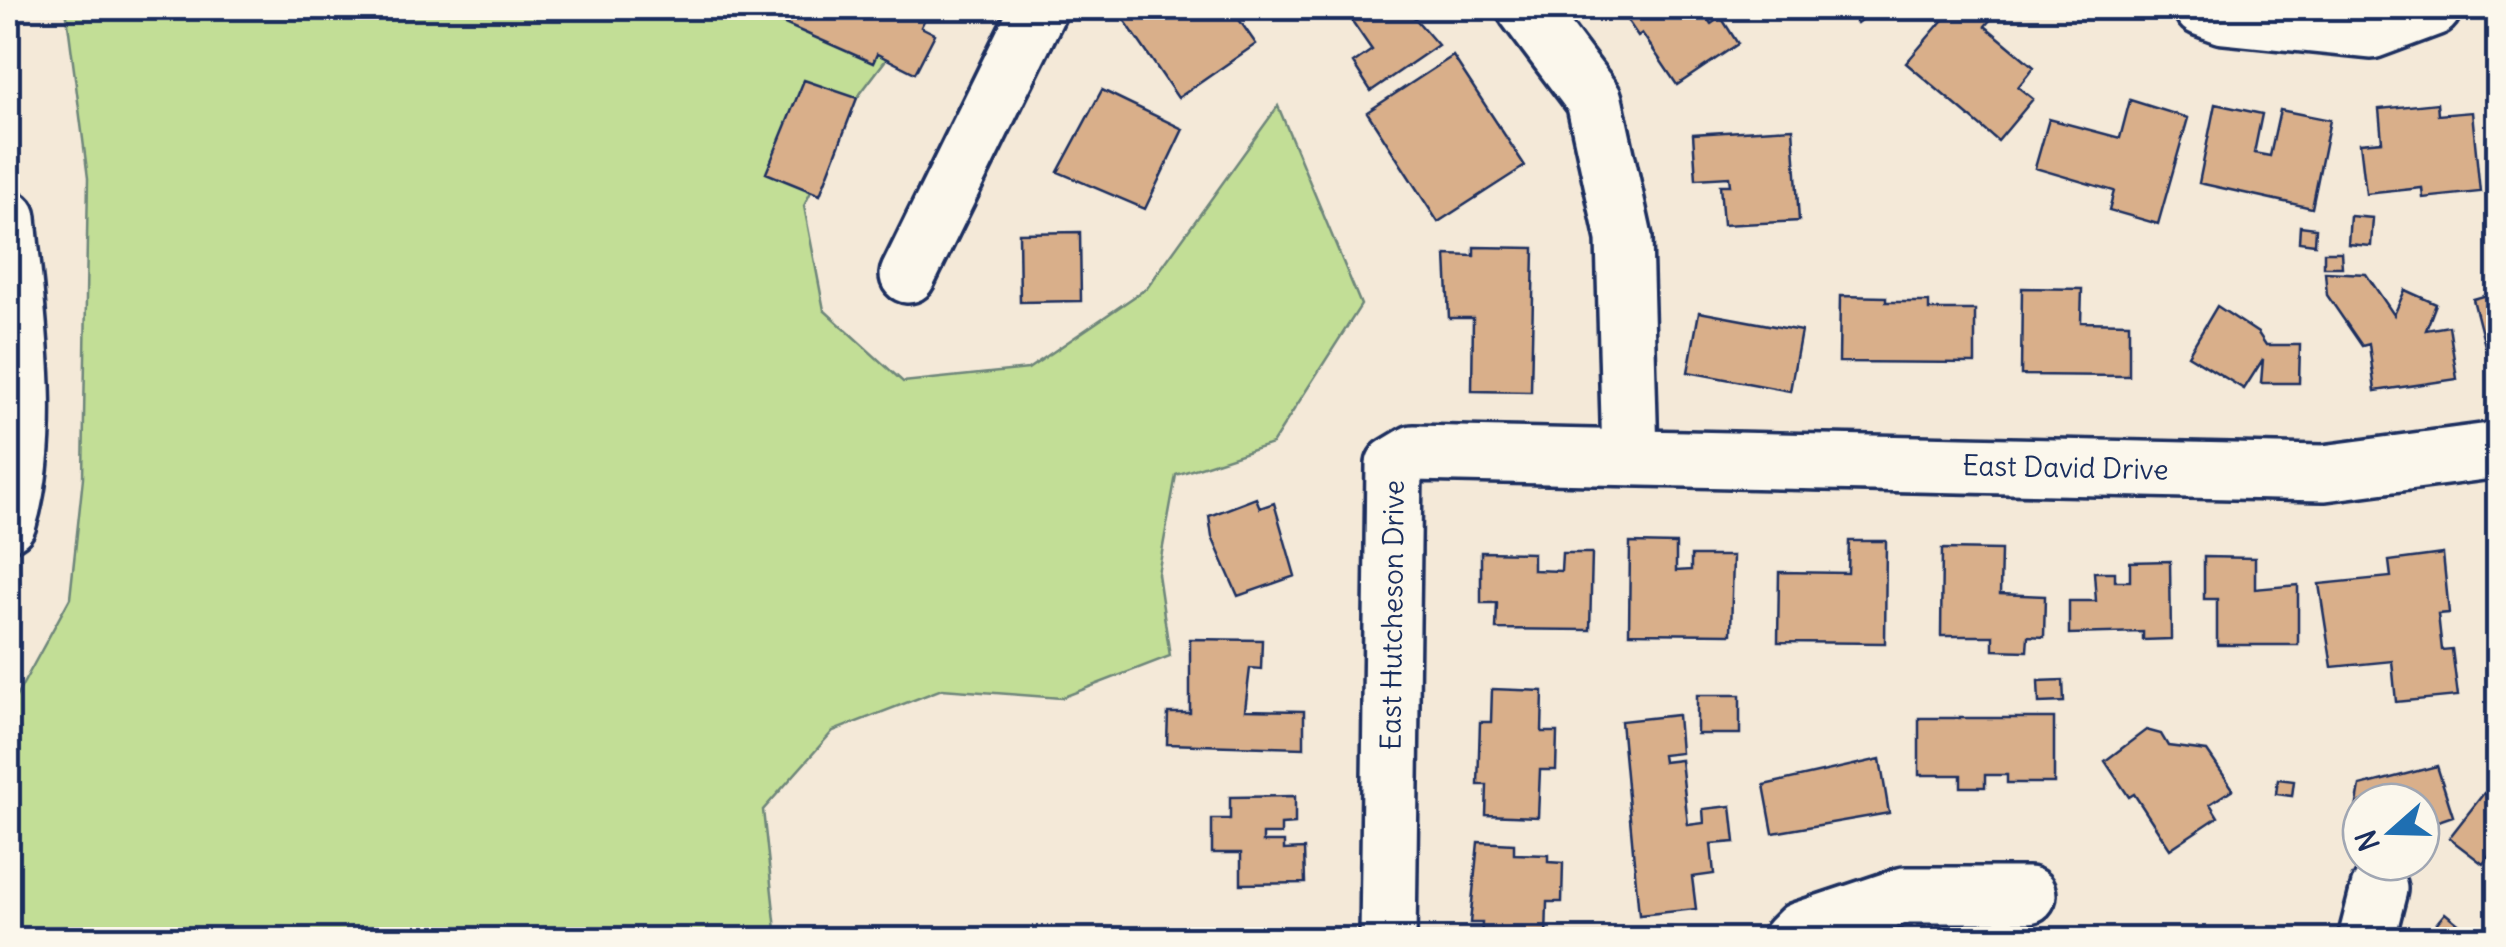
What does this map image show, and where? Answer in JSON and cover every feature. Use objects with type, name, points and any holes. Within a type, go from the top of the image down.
[{"type":"street","points":[[908,275],[1038,8]]},
{"type":"street","points":[[1525,8],[1594,100],[1624,238],[1630,458]]},
{"type":"street","points":[[2202,8],[2224,16],[2371,31],[2432,8]]},
{"type":"street","points":[[8,218],[15,382],[14,502],[8,523]]},
{"type":"street","name":"East David Drive","points":[[1630,458],[2324,473],[2498,450]]},
{"type":"street","name":"East Hutcheson Drive","points":[[1388,940],[1394,465],[1414,454],[1630,458]]},
{"type":"street","points":[[1790,940],[1800,930],[1905,895],[2028,895]]},
{"type":"green space","points":[[66,8],[925,8],[857,98],[804,206],[824,310],[903,382],[1028,369],[1147,288],[1278,106],[1361,305],[1272,444],[1176,475],[1158,574],[1170,656],[1061,698],[942,689],[833,731],[763,810],[777,939],[8,940],[11,706],[70,598],[83,478],[88,178]]},
{"type":"building","points":[[773,8],[930,8],[921,27],[935,34],[915,73],[877,54],[873,63],[769,17]]},
{"type":"building","points":[[1137,8],[1231,8],[1256,44],[1178,98],[1123,18]]},
{"type":"building","points":[[1343,8],[1406,8],[1438,45],[1371,91],[1353,63],[1372,50]]},
{"type":"building","points":[[1619,8],[1701,8],[1711,24],[1721,17],[1738,44],[1677,85],[1642,33],[1638,36]]},
{"type":"building","points":[[1844,8],[1876,8],[1857,23]]},
{"type":"building","points":[[1953,8],[1991,8],[1997,12],[1985,26],[2034,67],[2018,87],[2033,99],[1998,141],[1906,63]]},
{"type":"building","points":[[1453,56],[1525,166],[1438,222],[1367,112]]},
{"type":"building","points":[[804,80],[857,98],[820,195],[766,173]]},
{"type":"building","points":[[1102,90],[1183,129],[1145,209],[1058,172]]},
{"type":"building","points":[[2130,100],[2188,118],[2158,224],[2109,210],[2114,191],[2035,168],[2049,119],[2120,138]]},
{"type":"building","points":[[2437,103],[2438,115],[2472,112],[2480,192],[2423,198],[2422,188],[2366,194],[2360,143],[2382,141],[2379,109]]},
{"type":"building","points":[[2215,104],[2262,114],[2254,153],[2270,156],[2280,110],[2330,120],[2312,208],[2199,183]]},
{"type":"building","points":[[1793,128],[1799,221],[1723,225],[1720,185],[1730,185],[1729,177],[1696,179],[1693,134]]},
{"type":"building","points":[[2350,216],[2373,218],[2371,246],[2348,244]]},
{"type":"building","points":[[2300,226],[2316,228],[2315,244],[2299,242]]},
{"type":"building","points":[[1080,232],[1081,301],[1020,302],[1019,233]]},
{"type":"building","points":[[1474,247],[1534,248],[1531,392],[1472,391],[1473,318],[1449,318],[1446,255],[1474,256]]},
{"type":"building","points":[[2324,252],[2341,252],[2342,267],[2324,267]]},
{"type":"building","points":[[2325,272],[2366,274],[2394,315],[2405,290],[2436,304],[2426,330],[2449,326],[2457,379],[2375,391],[2369,344],[2362,346],[2327,295]]},
{"type":"building","points":[[2022,288],[2082,289],[2081,322],[2129,323],[2129,376],[2021,375]]},
{"type":"building","points":[[2498,292],[2498,371],[2492,373],[2473,299]]},
{"type":"building","points":[[1840,296],[1929,302],[1929,310],[1975,310],[1975,363],[1839,362]]},
{"type":"building","points":[[2217,306],[2258,333],[2266,345],[2300,345],[2299,383],[2261,383],[2263,359],[2244,389],[2188,355]]},
{"type":"building","points":[[1699,312],[1801,331],[1790,391],[1688,372]]},
{"type":"building","points":[[1256,498],[1260,508],[1274,503],[1295,576],[1238,596],[1212,537],[1209,516]]},
{"type":"building","points":[[1849,541],[1886,541],[1885,643],[1778,642],[1779,572],[1848,573]]},
{"type":"building","points":[[1630,543],[1676,544],[1676,571],[1691,570],[1691,556],[1733,556],[1731,634],[1629,633]]},
{"type":"building","points":[[1942,549],[2001,550],[2000,594],[2045,596],[2044,637],[2028,636],[2027,651],[1993,650],[1993,636],[1941,636]]},
{"type":"building","points":[[1481,552],[1533,553],[1533,570],[1561,571],[1562,553],[1592,553],[1590,630],[1496,629],[1497,603],[1481,603]]},
{"type":"building","points":[[2443,554],[2449,613],[2438,614],[2442,650],[2452,649],[2458,696],[2396,702],[2392,661],[2332,667],[2319,584],[2391,577],[2389,561]]},
{"type":"building","points":[[2204,557],[2255,558],[2255,589],[2298,585],[2298,645],[2217,645],[2217,599],[2204,599]]},
{"type":"building","points":[[2170,561],[2171,639],[2143,640],[2143,632],[2069,634],[2069,601],[2096,601],[2094,572],[2115,572],[2115,581],[2130,581],[2130,562]]},
{"type":"building","points":[[1190,639],[1262,640],[1261,669],[1250,668],[1245,710],[1304,711],[1304,748],[1167,744],[1168,713],[1190,713]]},
{"type":"building","points":[[2063,680],[2064,702],[2039,703],[2038,681]]},
{"type":"building","points":[[1492,689],[1543,691],[1542,732],[1557,732],[1556,770],[1540,770],[1538,817],[1486,815],[1487,785],[1478,785],[1480,722],[1491,722]]},
{"type":"building","points":[[1697,695],[1740,695],[1740,734],[1697,734]]},
{"type":"building","points":[[1678,715],[1681,753],[1662,755],[1663,762],[1681,760],[1688,825],[1704,823],[1703,809],[1731,806],[1735,842],[1711,844],[1714,874],[1692,877],[1696,909],[1639,915],[1621,721]]},
{"type":"building","points":[[1919,718],[2054,718],[2054,783],[2007,783],[2007,775],[1985,775],[1985,787],[1961,787],[1961,775],[1919,775]]},
{"type":"building","points":[[2146,730],[2161,734],[2168,746],[2207,751],[2233,789],[2210,804],[2218,817],[2170,849],[2134,794],[2129,797],[2105,761]]},
{"type":"building","points":[[1880,759],[1889,813],[1773,833],[1764,785]]},
{"type":"building","points":[[2437,766],[2453,816],[2441,820],[2441,782],[2375,782]]},
{"type":"building","points":[[2278,779],[2294,781],[2292,796],[2276,794]]},
{"type":"building","points":[[2484,793],[2498,804],[2498,844],[2483,864],[2449,838]]},
{"type":"building","points":[[1295,796],[1295,824],[1281,825],[1281,834],[1263,834],[1263,842],[1284,842],[1284,850],[1304,849],[1305,883],[1241,884],[1241,853],[1212,853],[1212,819],[1230,819],[1230,797]]},
{"type":"building","points":[[1478,842],[1514,844],[1514,854],[1548,855],[1548,862],[1563,863],[1562,902],[1547,902],[1546,940],[1481,940],[1482,923],[1470,923]]},
{"type":"building","points":[[2445,913],[2468,932],[2462,940],[2423,940]]}]
